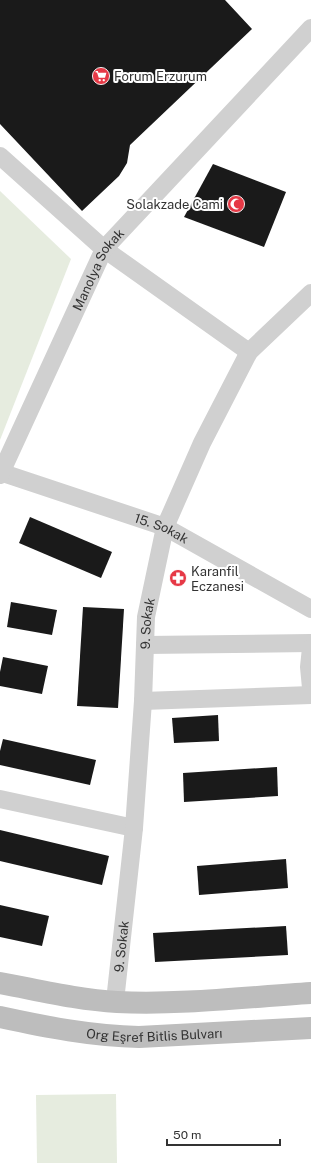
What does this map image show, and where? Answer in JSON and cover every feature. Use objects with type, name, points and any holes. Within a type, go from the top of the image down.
[{"type":"main road","points":[[0,982],[58,994],[115,1002],[155,1002],[311,993]]},
{"type":"main road","name":"Org Eşref Bitlis Bulvarı","points":[[0,1017],[85,1033],[139,1037],[311,1028]]},
{"type":"street","name":"Manolya Sokak","points":[[0,473],[104,249],[311,28]]},
{"type":"street","points":[[0,156],[104,249],[249,352]]},
{"type":"street","name":"9. Sokak","points":[[115,1002],[134,828],[143,701],[146,617],[165,527],[202,443],[249,352],[311,292]]},
{"type":"street","name":"15. Sokak","points":[[0,473],[165,527],[311,609]]},
{"type":"street","points":[[145,645],[311,643]]},
{"type":"street","points":[[311,648],[311,688]]},
{"type":"street","points":[[143,701],[311,695]]},
{"type":"street","points":[[0,799],[134,828]]},
{"type":"shaded area","points":[[0,191],[71,259],[0,440]]},
{"type":"shaded area","points":[[116,1094],[117,1163],[37,1163],[36,1095]]},
{"type":"building","name":"Forum Erzurum","points":[[0,0],[225,0],[252,29],[130,145],[127,163],[119,176],[82,211],[0,124]]},
{"type":"building","name":"Solakzade Cami","points":[[213,164],[286,192],[264,247],[184,217]]},
{"type":"building","points":[[30,517],[112,552],[101,578],[19,543]]},
{"type":"building","points":[[11,602],[57,610],[52,635],[7,627]]},
{"type":"building","points":[[83,607],[124,609],[118,708],[77,706]]},
{"type":"building","points":[[3,657],[48,666],[42,694],[0,686],[0,672]]},
{"type":"building","points":[[218,715],[219,741],[174,743],[172,718]]},
{"type":"building","points":[[3,739],[96,760],[90,785],[0,765],[0,751]]},
{"type":"building","points":[[277,767],[278,796],[184,802],[183,773]]},
{"type":"building","points":[[0,830],[109,856],[102,885],[0,861]]},
{"type":"building","points":[[286,859],[288,888],[199,895],[197,866]]},
{"type":"building","points":[[0,905],[49,916],[42,946],[0,937]]},
{"type":"building","points":[[286,926],[288,955],[155,962],[153,933]]},
{"type":"place","name":"Forum Erzurum","points":[[101,76]]},
{"type":"place","name":"Solakzade Cami","points":[[236,204]]},
{"type":"place","name":"Karanfil Eczanesi","points":[[178,578]]}]
